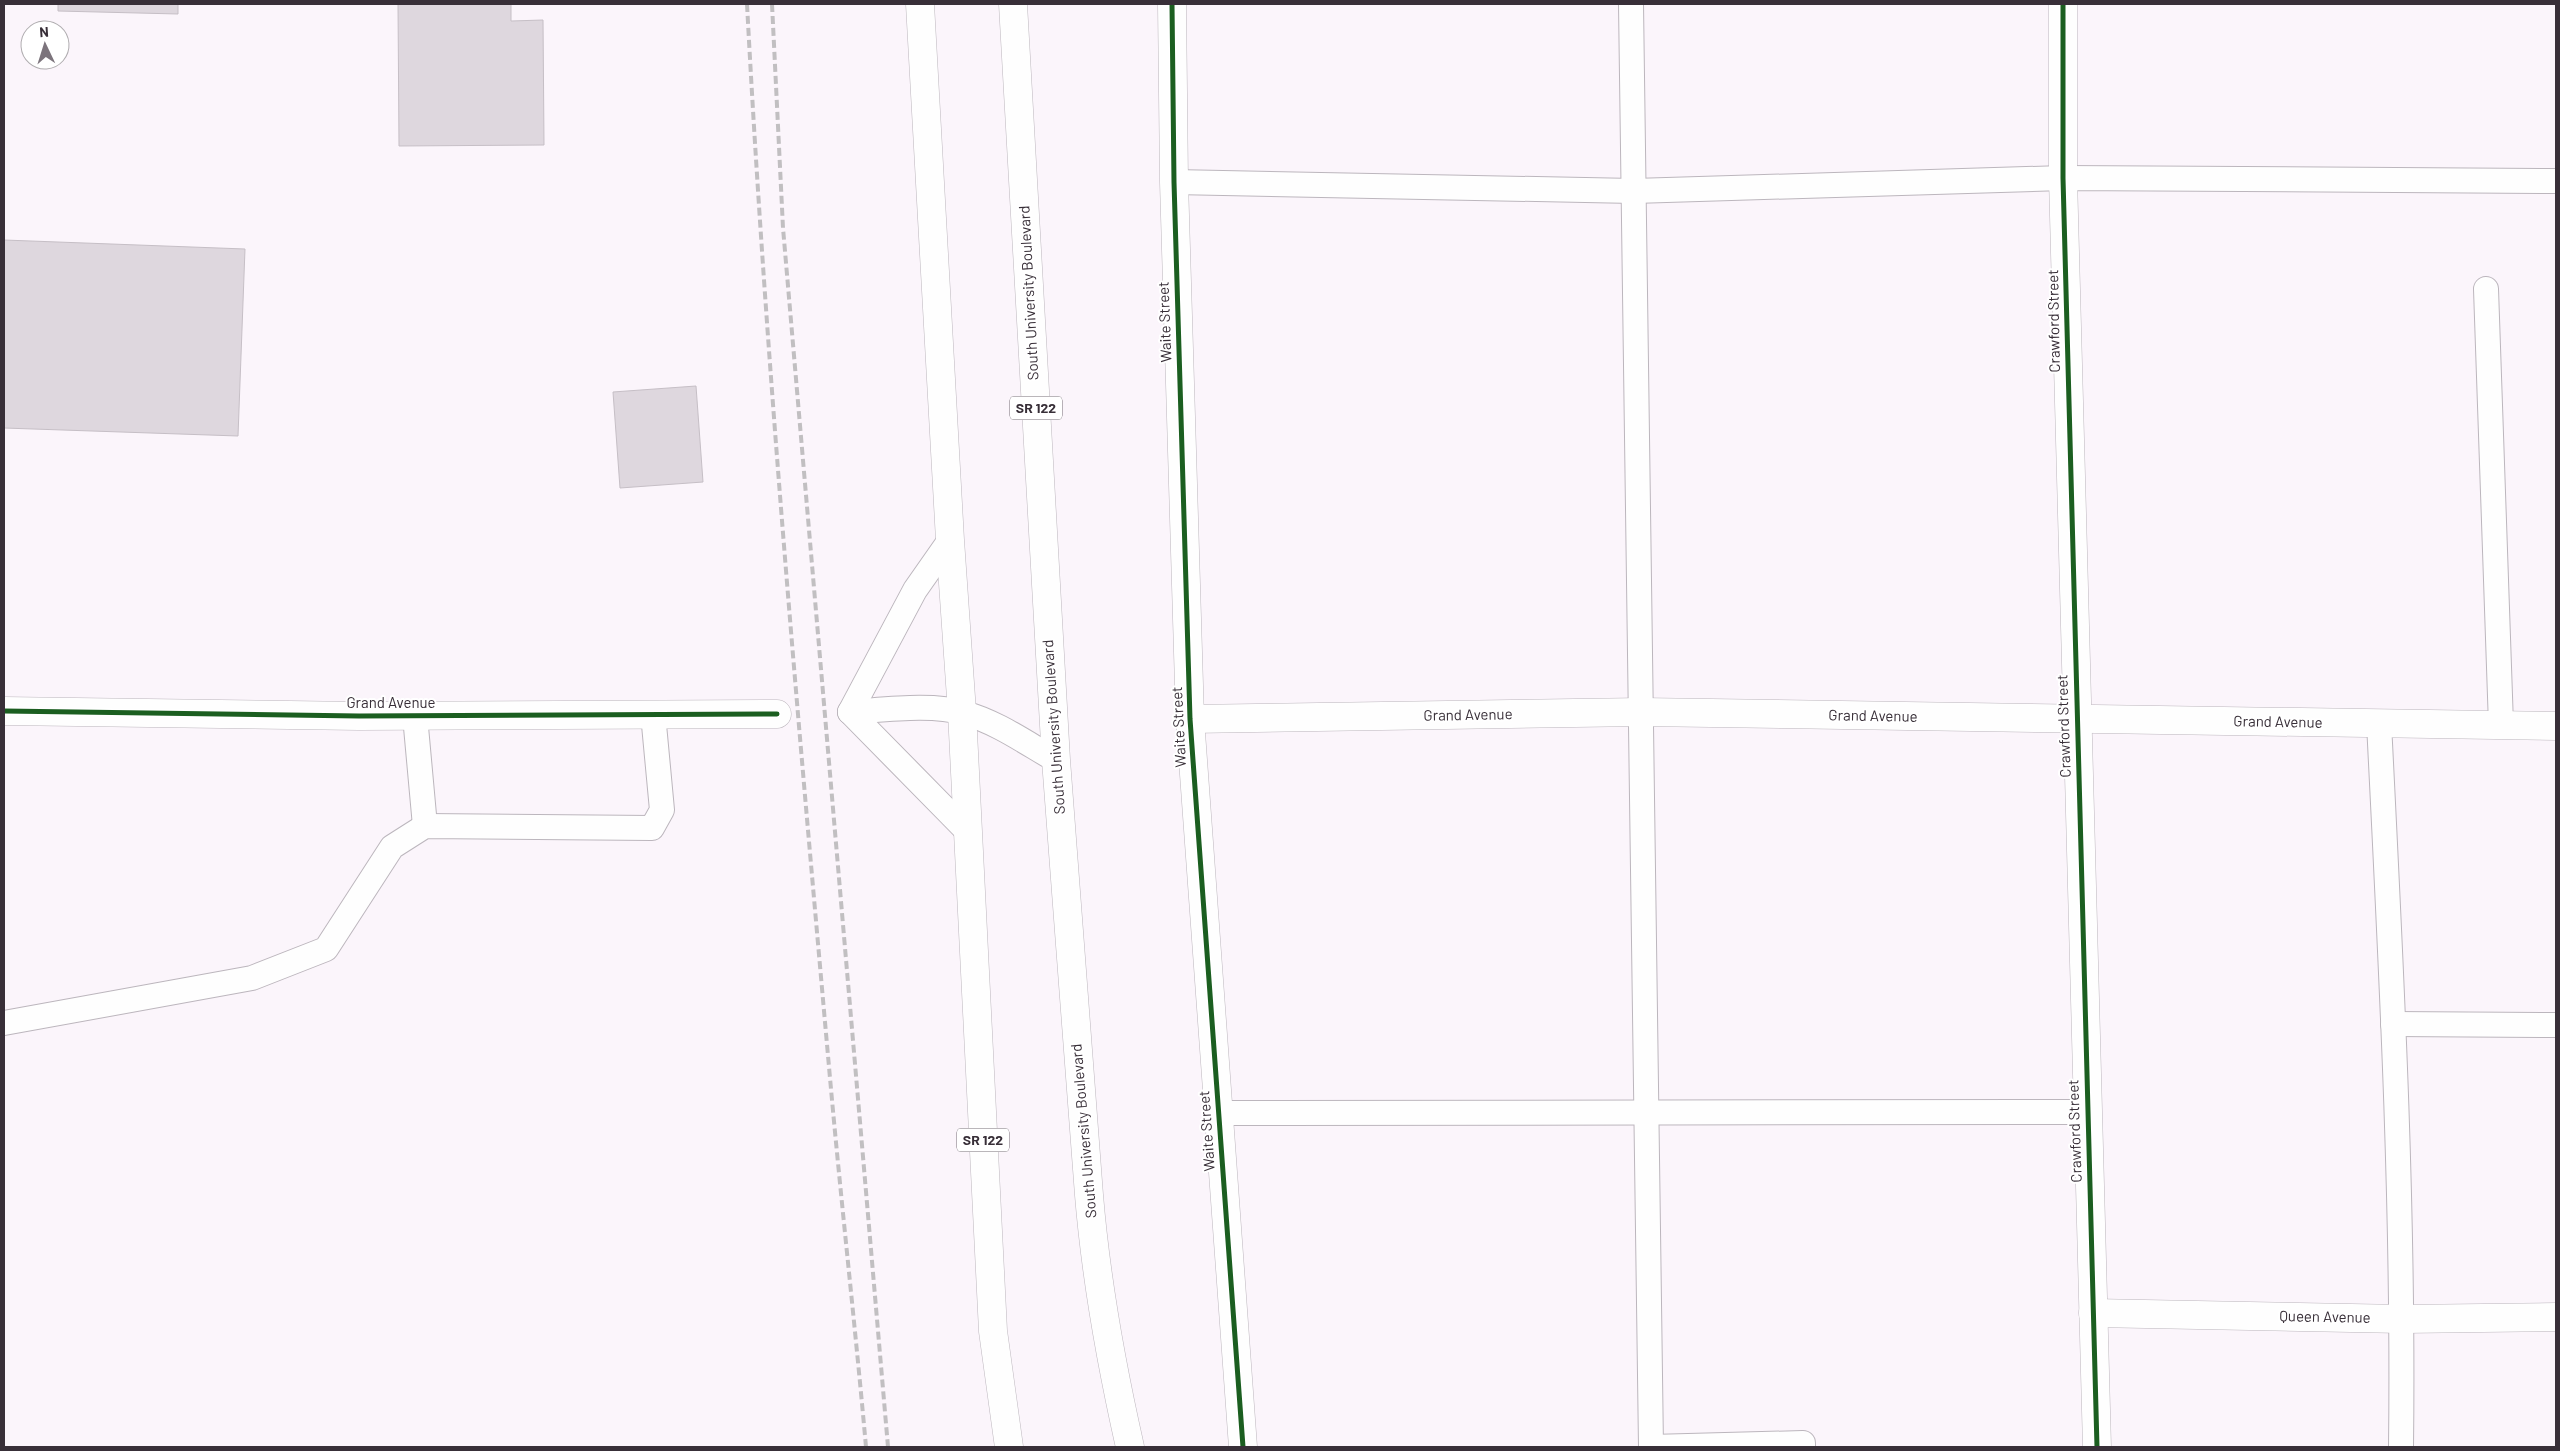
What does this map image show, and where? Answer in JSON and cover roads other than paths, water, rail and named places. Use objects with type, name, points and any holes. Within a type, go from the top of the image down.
[{"type":"street","name":"SR 122","points":[[920,4],[950,540],[962,712],[993,1331],[1009,1447]]},
{"type":"street","name":"South University Boulevard","points":[[1013,4],[1056,760],[1095,1266],[1112,1369],[1130,1447]]},
{"type":"street","name":"Waite Street","points":[[1172,4],[1174,182],[1190,719],[1243,1447]]},
{"type":"street","name":"Crawford Street","points":[[2063,4],[2063,178],[2097,1447]]},
{"type":"street","name":"Grand Avenue","points":[[4,711],[415,716],[777,714]]},
{"type":"street","name":"Grand Avenue","points":[[1190,719],[1642,712],[2556,726]]},
{"type":"street","name":"Queen Avenue","points":[[2093,1313],[2403,1319],[2556,1316]]},
{"type":"lane","points":[[1631,4],[1651,1447],[1803,1443],[1803,1447]]},
{"type":"lane","points":[[1174,182],[1634,191],[2063,178],[2556,181]]},
{"type":"lane","points":[[2486,289],[2501,725]]},
{"type":"lane","points":[[850,712],[916,590],[950,540]]},
{"type":"lane","points":[[850,712],[915,708],[962,712],[993,724],[1056,760]]},
{"type":"lane","points":[[850,712],[968,832]]},
{"type":"lane","points":[[4,1023],[252,978],[326,949],[392,846],[425,826],[652,828],[662,810],[653,714]]},
{"type":"lane","points":[[415,716],[425,826]]},
{"type":"lane","points":[[2379,723],[2393,1024],[2403,1319],[2401,1447]]},
{"type":"lane","points":[[2393,1024],[2556,1025]]},
{"type":"lane","points":[[1218,1113],[2087,1112]]},
{"type":"railway","points":[[747,4],[763,272],[795,675],[834,1124],[866,1447]]},
{"type":"railway","points":[[772,4],[783,228],[888,1447]]}]
